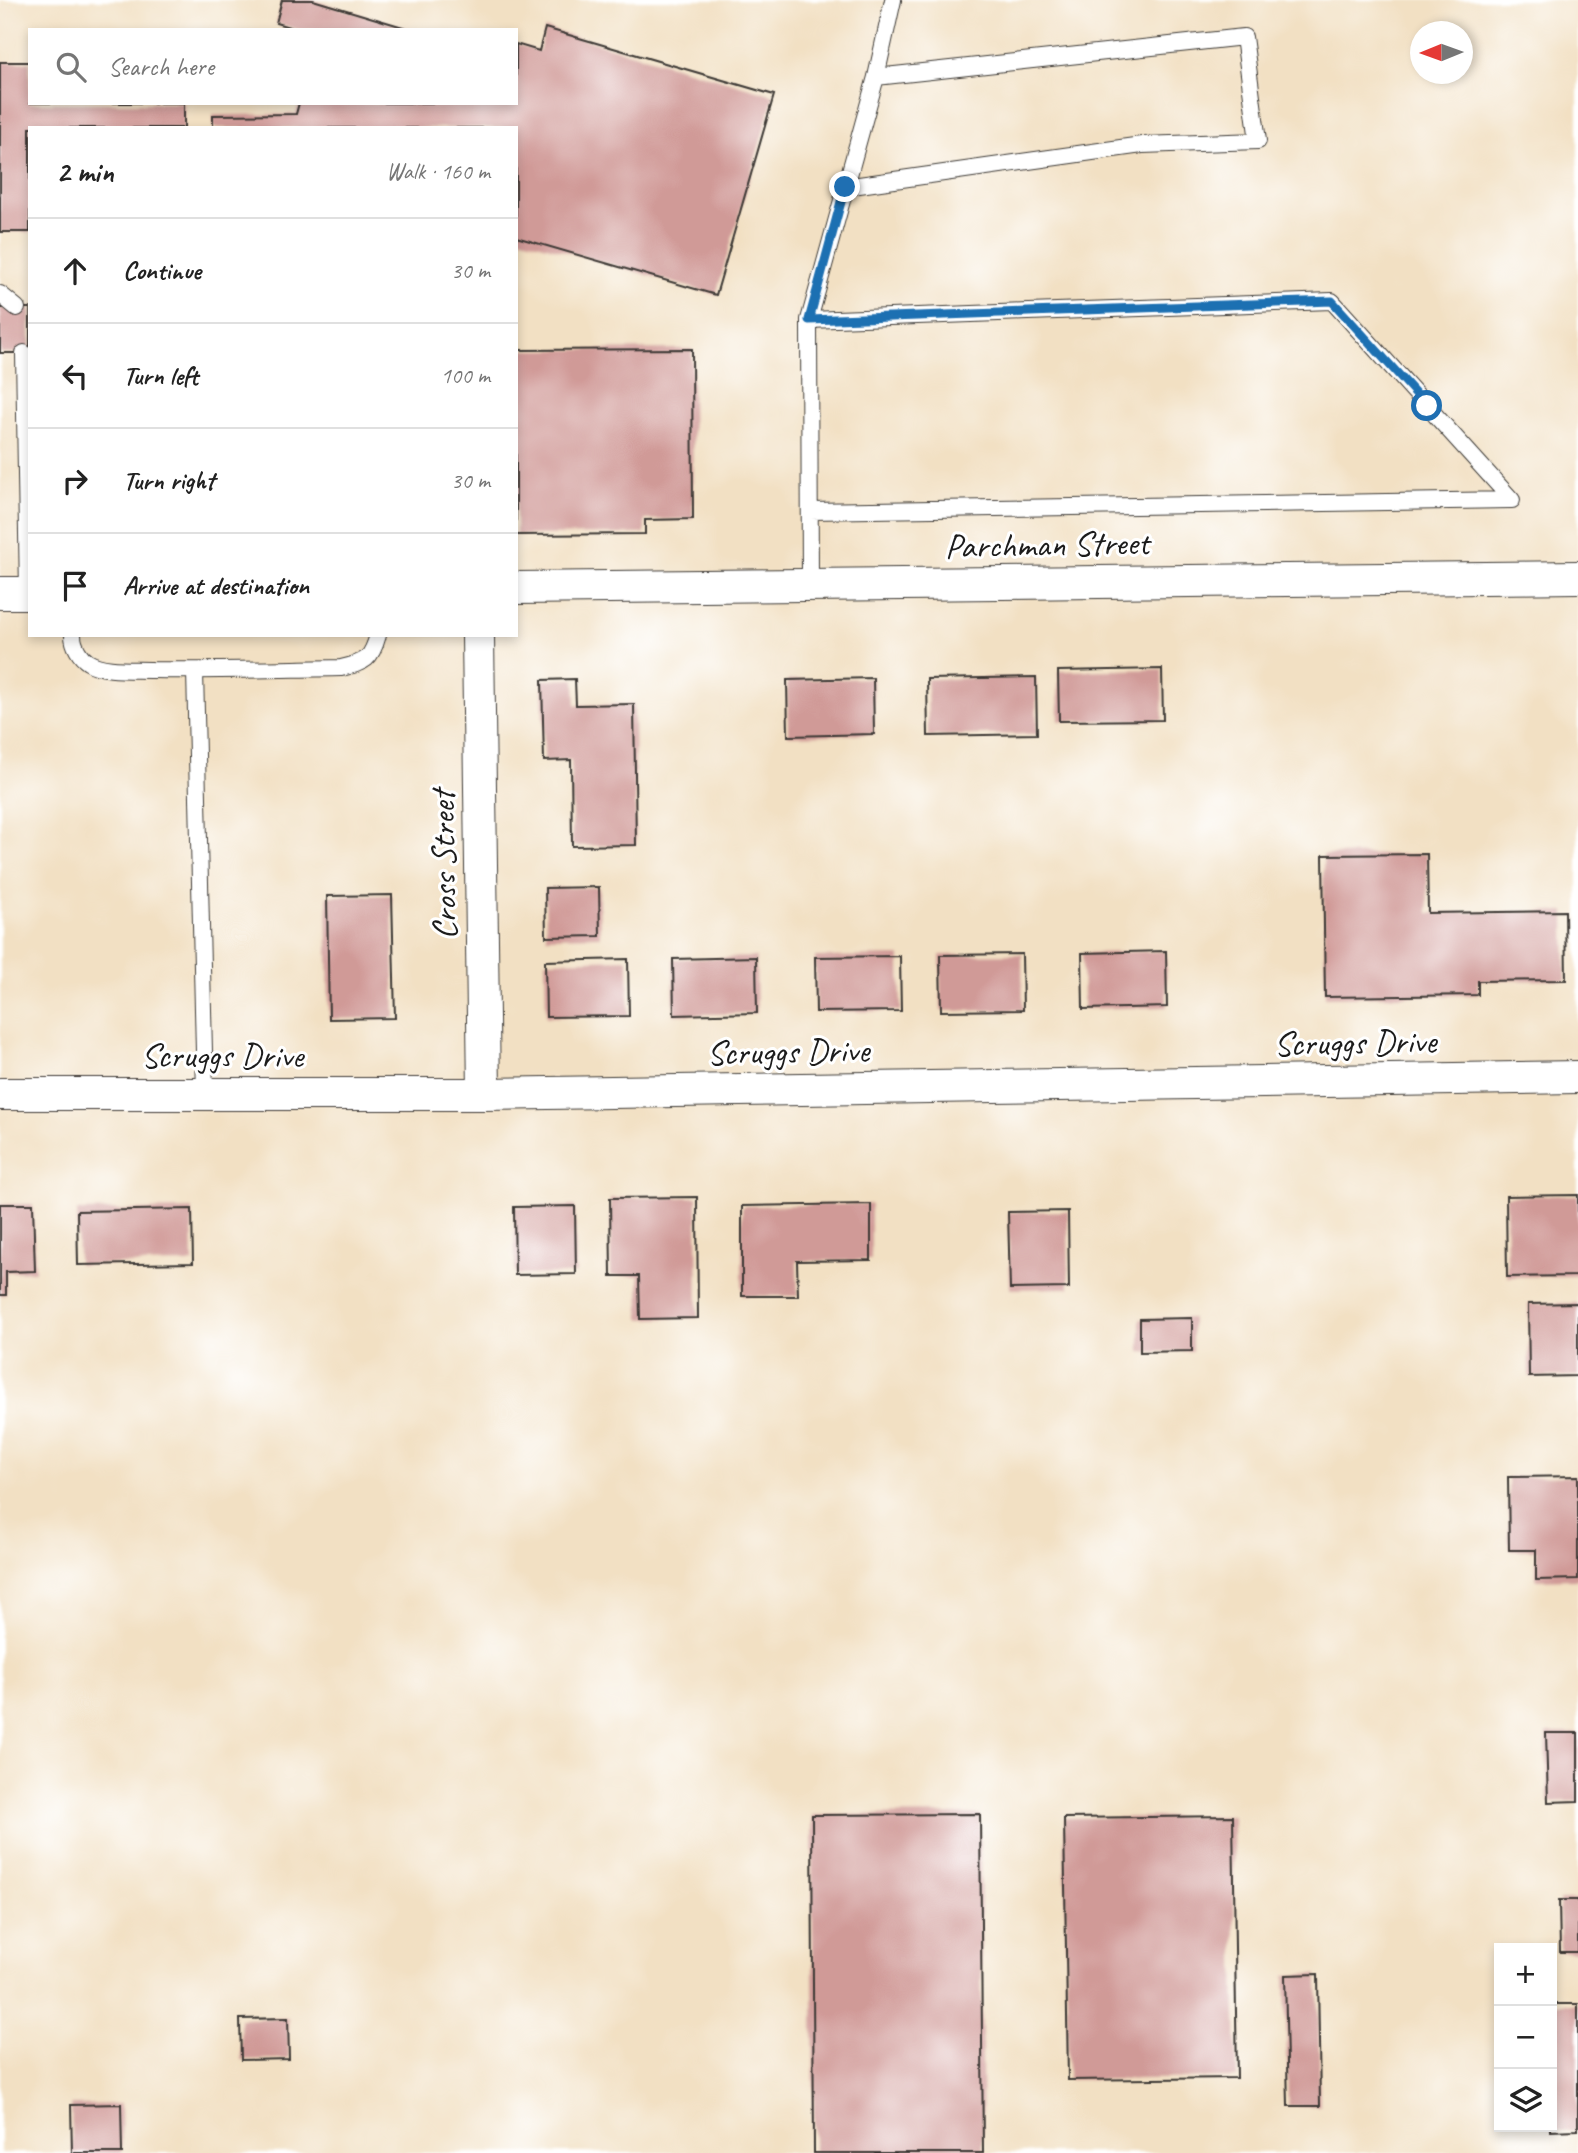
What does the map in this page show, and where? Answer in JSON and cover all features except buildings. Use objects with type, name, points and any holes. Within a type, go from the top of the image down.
[{"type":"street","name":"Parchman Street","points":[[518,588],[1578,577]]},
{"type":"street","name":"Cross Street","points":[[478,637],[484,1094]]},
{"type":"street","name":"Scruggs Drive","points":[[0,1094],[484,1094],[1578,1077]]},
{"type":"lane","points":[[810,585],[809,320],[876,77],[893,0]]},
{"type":"lane","points":[[845,187],[1142,145],[1258,141],[1244,37],[876,77]]},
{"type":"lane","points":[[0,295],[17,308]]},
{"type":"lane","points":[[809,320],[1332,301],[1511,500],[810,510]]},
{"type":"lane","points":[[19,593],[24,353]]},
{"type":"lane","points":[[72,637],[77,650],[88,663],[113,669],[195,671],[341,668],[362,663],[373,654],[378,637]]},
{"type":"lane","points":[[195,671],[205,1094]]},
{"type":"route","points":[[845,187],[809,320],[1332,301],[1427,406]]}]
